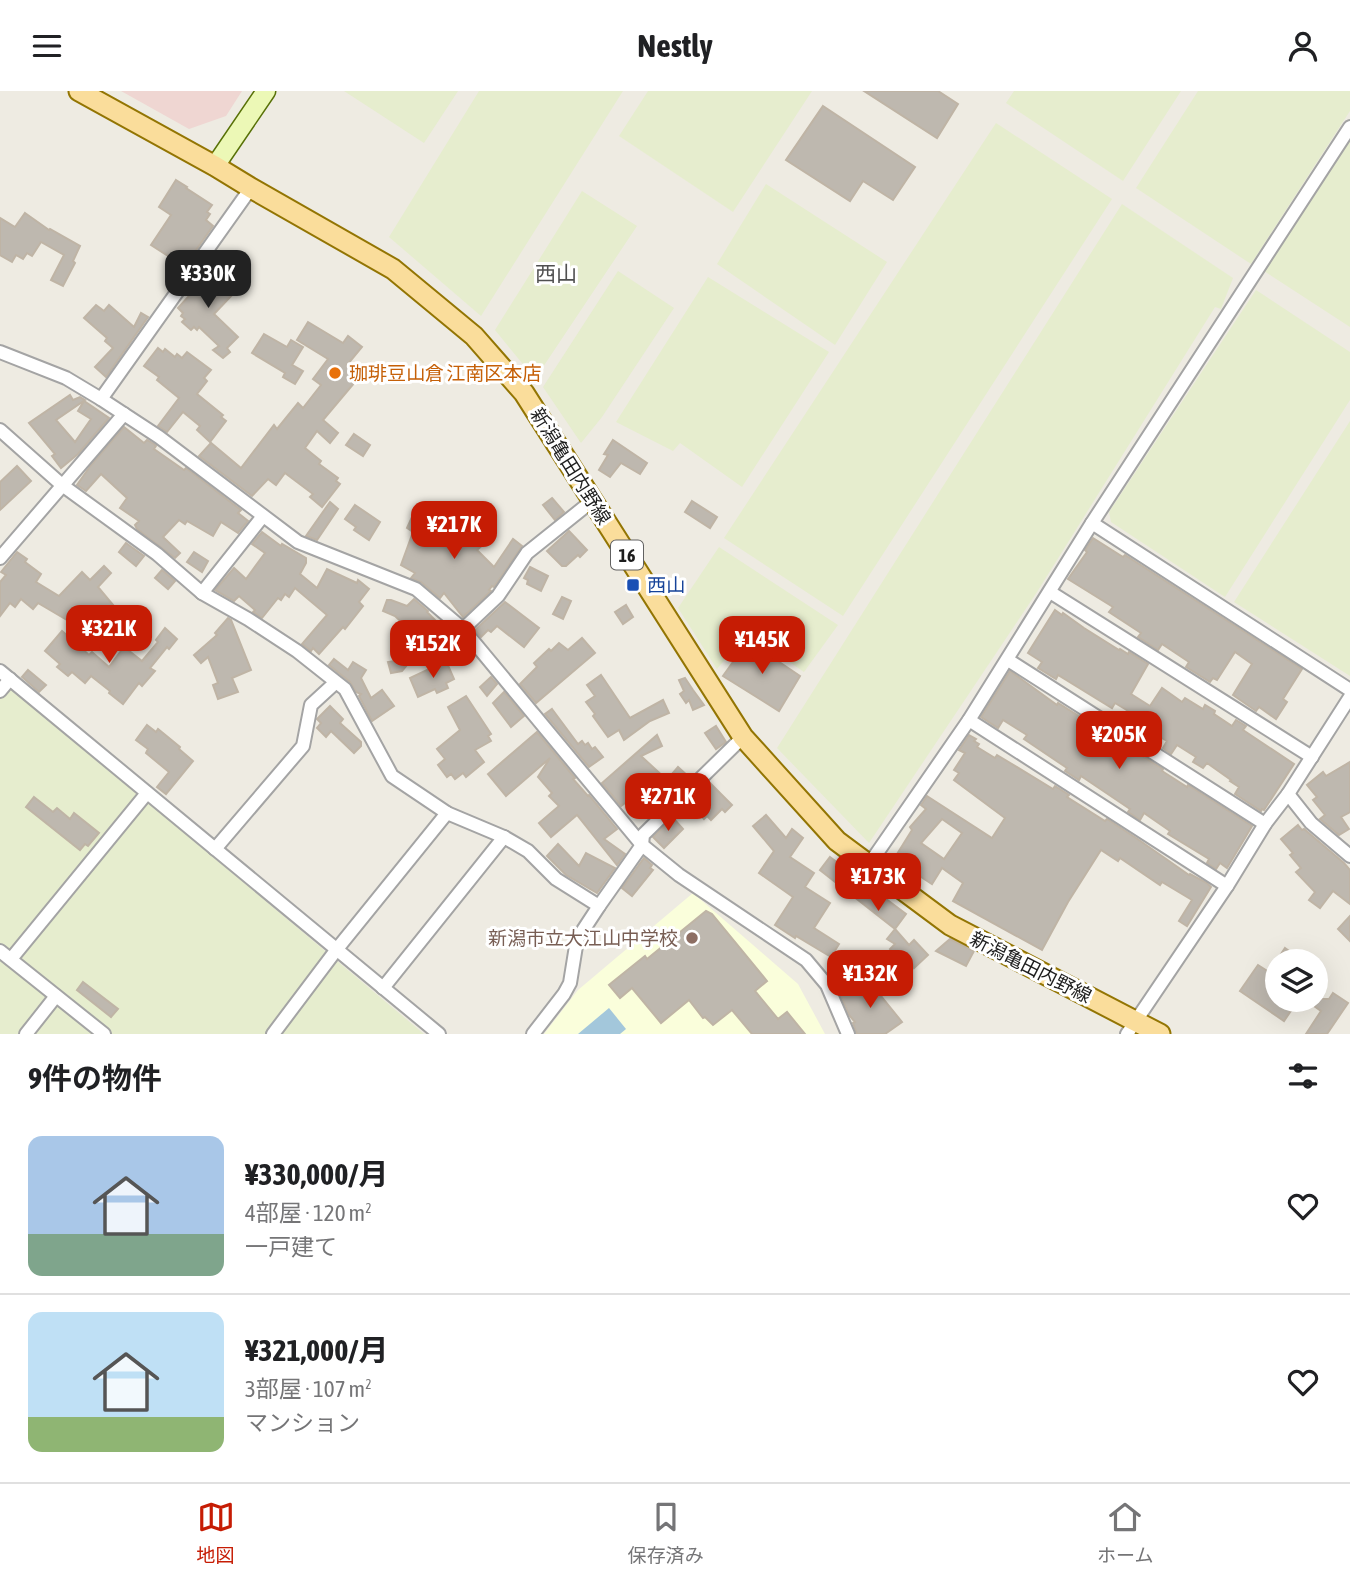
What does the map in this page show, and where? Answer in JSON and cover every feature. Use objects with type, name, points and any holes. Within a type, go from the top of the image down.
[{"type":"main road","name":"新潟亀田内野線","points":[[79,91],[393,269],[474,336],[524,393],[743,737],[837,841],[950,925],[1132,1028],[1160,1034]]},
{"type":"street","points":[[215,166],[266,91]]},
{"type":"street","points":[[868,866],[969,720],[1092,523],[1350,127]]},
{"type":"street","points":[[101,399],[251,188]]},
{"type":"street","points":[[0,352],[66,378],[101,399],[159,437],[298,542],[416,589],[463,629],[642,845],[679,875],[806,960],[827,985],[848,1034]]},
{"type":"street","points":[[0,558],[124,414]]},
{"type":"street","points":[[0,430],[62,485],[157,554],[202,593],[297,651],[345,689],[392,775],[447,813],[504,837],[528,851],[556,879],[599,906]]},
{"type":"street","points":[[463,629],[498,596],[527,553],[592,501]]},
{"type":"street","points":[[202,593],[263,516]]},
{"type":"street","points":[[1092,523],[1350,690]]},
{"type":"street","points":[[1050,592],[1312,757]]},
{"type":"street","points":[[1008,660],[1265,824]]},
{"type":"street","points":[[0,691],[5,675],[439,1034]]},
{"type":"street","points":[[215,849],[303,746],[311,705],[335,683]]},
{"type":"street","points":[[1132,1028],[1265,824],[1288,795],[1350,697]]},
{"type":"street","points":[[969,720],[1227,886]]},
{"type":"street","points":[[533,1034],[565,994],[570,983],[578,938],[642,845],[643,835],[743,737]]},
{"type":"street","points":[[104,1034],[5,955],[147,793]]},
{"type":"street","points":[[1288,795],[1311,823],[1350,856]]},
{"type":"street","points":[[273,1034],[337,949],[447,813]]},
{"type":"street","points":[[383,988],[504,837]]},
{"type":"street","points":[[26,1034],[56,996]]},
{"type":"shaded area","points":[[121,91],[242,91],[226,116],[189,129]]},
{"type":"shaded area","points":[[344,91],[458,91],[424,143]]},
{"type":"shaded area","points":[[479,91],[623,91],[481,316],[389,237]]},
{"type":"shaded area","points":[[648,91],[812,91],[733,212],[619,136]]},
{"type":"shaded area","points":[[1014,91],[1181,91],[1123,181],[1006,103]]},
{"type":"shaded area","points":[[1198,91],[1350,91],[1350,111],[1251,264],[1136,188]]},
{"type":"shaded area","points":[[996,123],[1112,199],[843,616],[724,538]]},
{"type":"shaded area","points":[[1350,138],[1350,327],[1264,271]]},
{"type":"shaded area","points":[[766,184],[887,262],[835,345],[717,264]]},
{"type":"shaded area","points":[[582,191],[637,226],[535,379],[495,330]]},
{"type":"shaded area","points":[[1122,204],[1233,278],[1221,309],[1215,307],[1037,592],[869,843],[777,748]]},
{"type":"shaded area","points":[[618,271],[674,308],[602,417],[581,443],[543,387]]},
{"type":"shaded area","points":[[708,277],[829,352],[742,487],[680,443],[673,451],[616,422]]},
{"type":"shaded area","points":[[1256,290],[1350,352],[1350,400],[1225,597],[1111,522],[1109,512]]},
{"type":"shaded area","points":[[1350,421],[1350,676],[1234,602]]},
{"type":"shaded area","points":[[719,547],[838,625],[804,672],[747,633],[717,669],[678,608]]},
{"type":"shaded area","points":[[0,678],[424,1034],[0,1034]]},
{"type":"shaded area","name":"新潟市立大江山中学校","points":[[693,893],[798,984],[825,1034],[544,1034],[578,990]]},
{"type":"water","points":[[609,1008],[626,1029],[620,1034],[578,1034]]},
{"type":"building","points":[[864,91],[938,91],[958,104],[937,138]]},
{"type":"building","points":[[823,106],[915,167],[893,200],[863,181],[850,201],[786,160]]},
{"type":"building","points":[[176,180],[212,205],[206,220],[213,226],[182,270],[177,265],[179,263],[151,245],[171,215],[159,207]]},
{"type":"building","points":[[25,213],[49,230],[80,246],[63,286],[51,280],[64,255],[41,242],[32,256],[27,253],[23,259],[16,255],[12,262],[0,255],[0,218],[15,227]]},
{"type":"building","points":[[207,265],[233,294],[214,314],[238,337],[227,348],[230,352],[223,358],[213,350],[219,346],[199,327],[197,330],[194,327],[191,330],[182,322],[185,319],[178,308],[189,296],[186,294]]},
{"type":"building","points":[[96,305],[104,311],[109,305],[134,327],[141,313],[148,317],[106,377],[95,367],[113,348],[105,341],[107,338],[84,318]]},
{"type":"building","points":[[308,322],[343,343],[348,336],[362,347],[347,365],[360,376],[323,420],[338,433],[330,443],[317,431],[305,448],[321,461],[319,464],[338,478],[336,481],[340,484],[322,507],[310,497],[313,494],[285,473],[276,485],[268,479],[252,496],[199,456],[211,443],[241,468],[274,425],[277,429],[298,403],[303,408],[321,385],[313,379],[328,359],[297,340]]},
{"type":"building","points":[[264,334],[287,347],[291,340],[303,347],[292,365],[303,371],[295,384],[283,377],[285,373],[252,353]]},
{"type":"building","points":[[158,348],[182,358],[187,352],[211,370],[197,394],[223,415],[221,417],[226,421],[210,442],[197,430],[200,426],[183,412],[167,432],[158,426],[179,398],[144,366]]},
{"type":"building","points":[[70,395],[73,400],[80,397],[85,400],[56,420],[75,442],[91,419],[78,411],[84,401],[109,418],[78,454],[61,468],[52,456],[55,454],[29,423]]},
{"type":"building","points":[[124,427],[144,443],[147,440],[154,444],[154,449],[184,470],[186,468],[241,510],[238,513],[248,521],[238,533],[221,522],[213,536],[187,521],[185,524],[179,520],[163,537],[180,553],[175,558],[137,529],[135,525],[139,521],[120,508],[127,498],[101,474],[86,491],[77,485]]},
{"type":"building","points":[[354,434],[370,445],[363,456],[346,445]]},
{"type":"building","points":[[613,440],[647,463],[640,474],[621,463],[610,477],[599,470],[608,455],[604,454]]},
{"type":"building","points":[[17,466],[31,481],[0,510],[0,482]]},
{"type":"building","points":[[552,498],[564,512],[555,520],[543,505]]},
{"type":"building","points":[[692,501],[717,517],[710,528],[685,512]]},
{"type":"building","points":[[330,502],[338,509],[317,540],[306,536]]},
{"type":"building","points":[[355,505],[380,522],[369,540],[354,530],[356,527],[345,519]]},
{"type":"building","points":[[465,515],[469,526],[485,543],[477,550],[494,567],[513,539],[522,546],[494,587],[489,590],[491,591],[463,617],[444,593],[440,598],[421,582],[411,578],[415,573],[401,565],[413,532],[407,528],[412,517],[427,524],[430,516],[444,522]]},
{"type":"building","points":[[569,531],[587,550],[566,566],[562,566],[547,551]]},
{"type":"building","points":[[262,532],[281,546],[282,544],[306,558],[300,574],[317,588],[327,569],[357,583],[358,580],[369,589],[359,602],[363,606],[345,629],[343,627],[319,654],[313,648],[311,651],[302,644],[327,615],[295,588],[289,597],[285,594],[281,600],[278,598],[262,618],[239,596],[234,601],[215,590],[234,568],[246,579],[265,553],[252,544]]},
{"type":"building","points":[[1093,538],[1123,557],[1125,555],[1302,669],[1283,699],[1287,702],[1276,719],[1259,707],[1256,711],[1233,695],[1252,664],[1235,652],[1217,680],[1213,678],[1210,682],[1186,667],[1189,662],[1162,644],[1158,650],[1138,637],[1141,633],[1109,612],[1113,607],[1068,579],[1087,552],[1085,550]]},
{"type":"building","points":[[126,543],[144,556],[136,566],[119,552]]},
{"type":"building","points":[[17,552],[41,574],[36,582],[59,596],[82,572],[90,580],[104,566],[111,573],[98,587],[118,611],[98,628],[79,606],[67,620],[38,603],[33,609],[21,599],[15,607],[10,603],[0,616],[0,582],[6,575],[1,572]]},
{"type":"building","points":[[194,552],[208,561],[202,572],[187,562]]},
{"type":"building","points":[[530,567],[548,576],[541,591],[527,584],[528,580],[524,578]]},
{"type":"building","points":[[162,570],[175,581],[168,589],[155,578]]},
{"type":"building","points":[[562,597],[571,601],[563,619],[553,614]]},
{"type":"building","points":[[414,599],[443,628],[426,646],[421,641],[414,648],[406,640],[413,633],[395,616],[383,611],[387,600],[407,606]]},
{"type":"building","points":[[505,602],[539,628],[524,647],[497,626],[481,637],[475,630]]},
{"type":"building","points":[[626,605],[633,617],[623,624],[615,612]]},
{"type":"building","points":[[1055,610],[1119,650],[1128,654],[1129,652],[1148,664],[1131,694],[1150,706],[1162,688],[1182,702],[1185,698],[1203,709],[1205,705],[1232,726],[1236,720],[1246,726],[1243,730],[1294,764],[1264,810],[1261,811],[1235,794],[1239,787],[1207,763],[1203,768],[1193,762],[1196,757],[1177,745],[1171,754],[1163,748],[1167,741],[1153,733],[1155,730],[1150,725],[1125,709],[1115,703],[1112,708],[1058,675],[1056,679],[1038,668],[1042,662],[1028,653]]},
{"type":"building","points":[[228,618],[251,670],[232,678],[238,692],[218,699],[213,685],[218,683],[208,657],[201,663],[194,655],[217,635],[215,633]]},
{"type":"building","points":[[165,628],[177,639],[150,668],[155,671],[142,686],[139,683],[123,704],[91,676],[85,683],[72,672],[68,676],[57,667],[60,664],[45,651],[62,631],[89,655],[92,652],[109,667],[124,647],[142,661],[158,642],[156,640]]},
{"type":"building","points":[[582,638],[595,653],[536,703],[520,684],[537,667],[534,663],[559,643],[568,650]]},
{"type":"building","points":[[748,641],[800,676],[779,711],[723,676]]},
{"type":"building","points":[[404,652],[407,665],[402,671],[391,673],[388,662],[395,661],[393,654]]},
{"type":"building","points":[[334,659],[348,670],[353,662],[366,670],[361,678],[371,698],[382,690],[394,706],[372,721],[359,696],[361,694],[329,665]]},
{"type":"building","points":[[446,661],[454,679],[446,683],[448,688],[437,693],[435,689],[418,697],[410,678]]},
{"type":"building","points":[[28,670],[46,685],[39,692],[22,677]]},
{"type":"building","points":[[1010,671],[1057,705],[1058,703],[1252,826],[1227,868],[1220,863],[1216,869],[1207,863],[1209,859],[1168,834],[1170,831],[1144,813],[1140,820],[1128,812],[1130,809],[1081,776],[1079,780],[1065,771],[1067,768],[1024,739],[1027,735],[1003,720],[998,728],[981,717]]},
{"type":"building","points":[[601,675],[630,718],[663,700],[669,713],[650,721],[624,740],[619,730],[608,737],[586,702],[595,696],[587,685]]},
{"type":"building","points":[[491,677],[497,684],[487,696],[480,687]]},
{"type":"building","points":[[685,678],[704,705],[693,710],[689,700],[686,703],[680,694],[684,691],[679,680]]},
{"type":"building","points":[[504,692],[524,716],[511,727],[493,703]]},
{"type":"building","points":[[466,696],[491,734],[488,736],[491,741],[475,750],[484,762],[466,777],[463,773],[455,779],[451,774],[447,777],[438,765],[445,759],[437,749],[460,730],[448,707]]},
{"type":"building","points":[[330,706],[343,719],[340,723],[361,742],[361,746],[354,753],[331,731],[326,737],[317,728],[321,723],[317,719]]},
{"type":"building","points":[[552,709],[578,744],[582,741],[585,745],[588,743],[603,757],[589,767],[545,714]]},
{"type":"building","points":[[147,725],[156,732],[158,729],[193,761],[166,794],[157,787],[169,772],[146,753],[148,749],[136,740]]},
{"type":"building","points":[[716,726],[726,742],[716,749],[705,733]]},
{"type":"building","points":[[537,732],[575,778],[573,779],[617,829],[604,839],[625,854],[617,865],[577,815],[551,837],[539,823],[559,806],[549,796],[552,793],[538,777],[550,758],[506,796],[488,774]]},
{"type":"building","points":[[657,735],[662,746],[641,756],[667,780],[678,767],[689,777],[658,808],[640,791],[621,806],[602,783]]},
{"type":"building","points":[[969,735],[976,739],[974,741],[979,744],[977,747],[995,758],[997,755],[1053,789],[1055,786],[1069,795],[1067,797],[1105,821],[1107,819],[1189,875],[1207,883],[1211,887],[1187,926],[1179,921],[1192,900],[1162,882],[1160,885],[1120,858],[1118,861],[1101,850],[1042,950],[953,901],[963,883],[942,868],[932,884],[894,859],[912,830],[910,827],[926,809],[921,805],[927,796],[992,838],[1005,818],[954,780],[959,773],[954,770],[965,753],[959,750]],"holes":[[[942,819],[962,833],[944,859],[921,843]]]},
{"type":"building","points":[[1350,762],[1350,812],[1341,817],[1349,829],[1339,835],[1320,819],[1325,815],[1313,800],[1317,797],[1307,785],[1323,772],[1326,776]]},
{"type":"building","points":[[709,782],[732,805],[725,812],[722,809],[711,820],[707,816],[704,819],[696,811],[700,807],[692,799]]},
{"type":"building","points":[[34,797],[53,812],[57,808],[70,819],[74,813],[99,833],[88,846],[85,844],[80,850],[26,807]]},
{"type":"building","points":[[766,815],[786,838],[792,829],[803,838],[790,857],[814,873],[805,887],[830,903],[814,928],[839,944],[831,957],[775,925],[793,897],[759,873],[774,851],[753,826]]},
{"type":"building","points":[[673,818],[683,829],[664,848],[653,837]]},
{"type":"building","points":[[1298,825],[1350,870],[1350,904],[1333,891],[1320,908],[1309,900],[1315,892],[1296,872],[1301,868],[1281,839]]},
{"type":"building","points":[[558,844],[579,866],[586,853],[615,868],[597,893],[566,875],[547,856]]},
{"type":"building","points":[[830,857],[906,914],[895,929],[820,870]]},
{"type":"building","points":[[644,858],[652,865],[650,868],[653,870],[632,896],[622,888]]},
{"type":"building","points":[[706,911],[712,914],[767,981],[755,991],[778,1019],[787,1012],[805,1034],[752,1034],[732,1010],[713,1025],[703,1018],[689,1000],[661,1023],[632,988],[620,998],[609,985],[645,956],[647,959]]},
{"type":"building","points":[[1350,916],[1350,941],[1338,929]]},
{"type":"building","points":[[895,929],[909,945],[914,940],[928,955],[906,972],[891,956],[893,953],[890,949],[895,944],[887,939]]},
{"type":"building","points":[[950,939],[974,951],[966,966],[936,951]]},
{"type":"building","points":[[1258,965],[1265,969],[1265,1008],[1240,991]]},
{"type":"building","points":[[870,977],[882,993],[880,995],[902,1022],[885,1034],[857,1034],[853,1023],[855,1022],[840,994],[848,990],[849,993]]},
{"type":"building","points":[[83,982],[118,1009],[111,1017],[77,990]]},
{"type":"building","points":[[1333,993],[1348,1003],[1327,1034],[1306,1034],[1320,1012],[1328,1012],[1329,999]]},
{"type":"building","points":[[1271,1012],[1290,1012],[1284,1021]]},
{"type":"place","name":"珈琲豆山倉 江南区本店","points":[[335,373]]},
{"type":"place","name":"西山","points":[[633,585]]},
{"type":"place","name":"新潟市立大江山中学校","points":[[692,938]]},
{"type":"district","name":"西山","points":[[556,273]]}]
